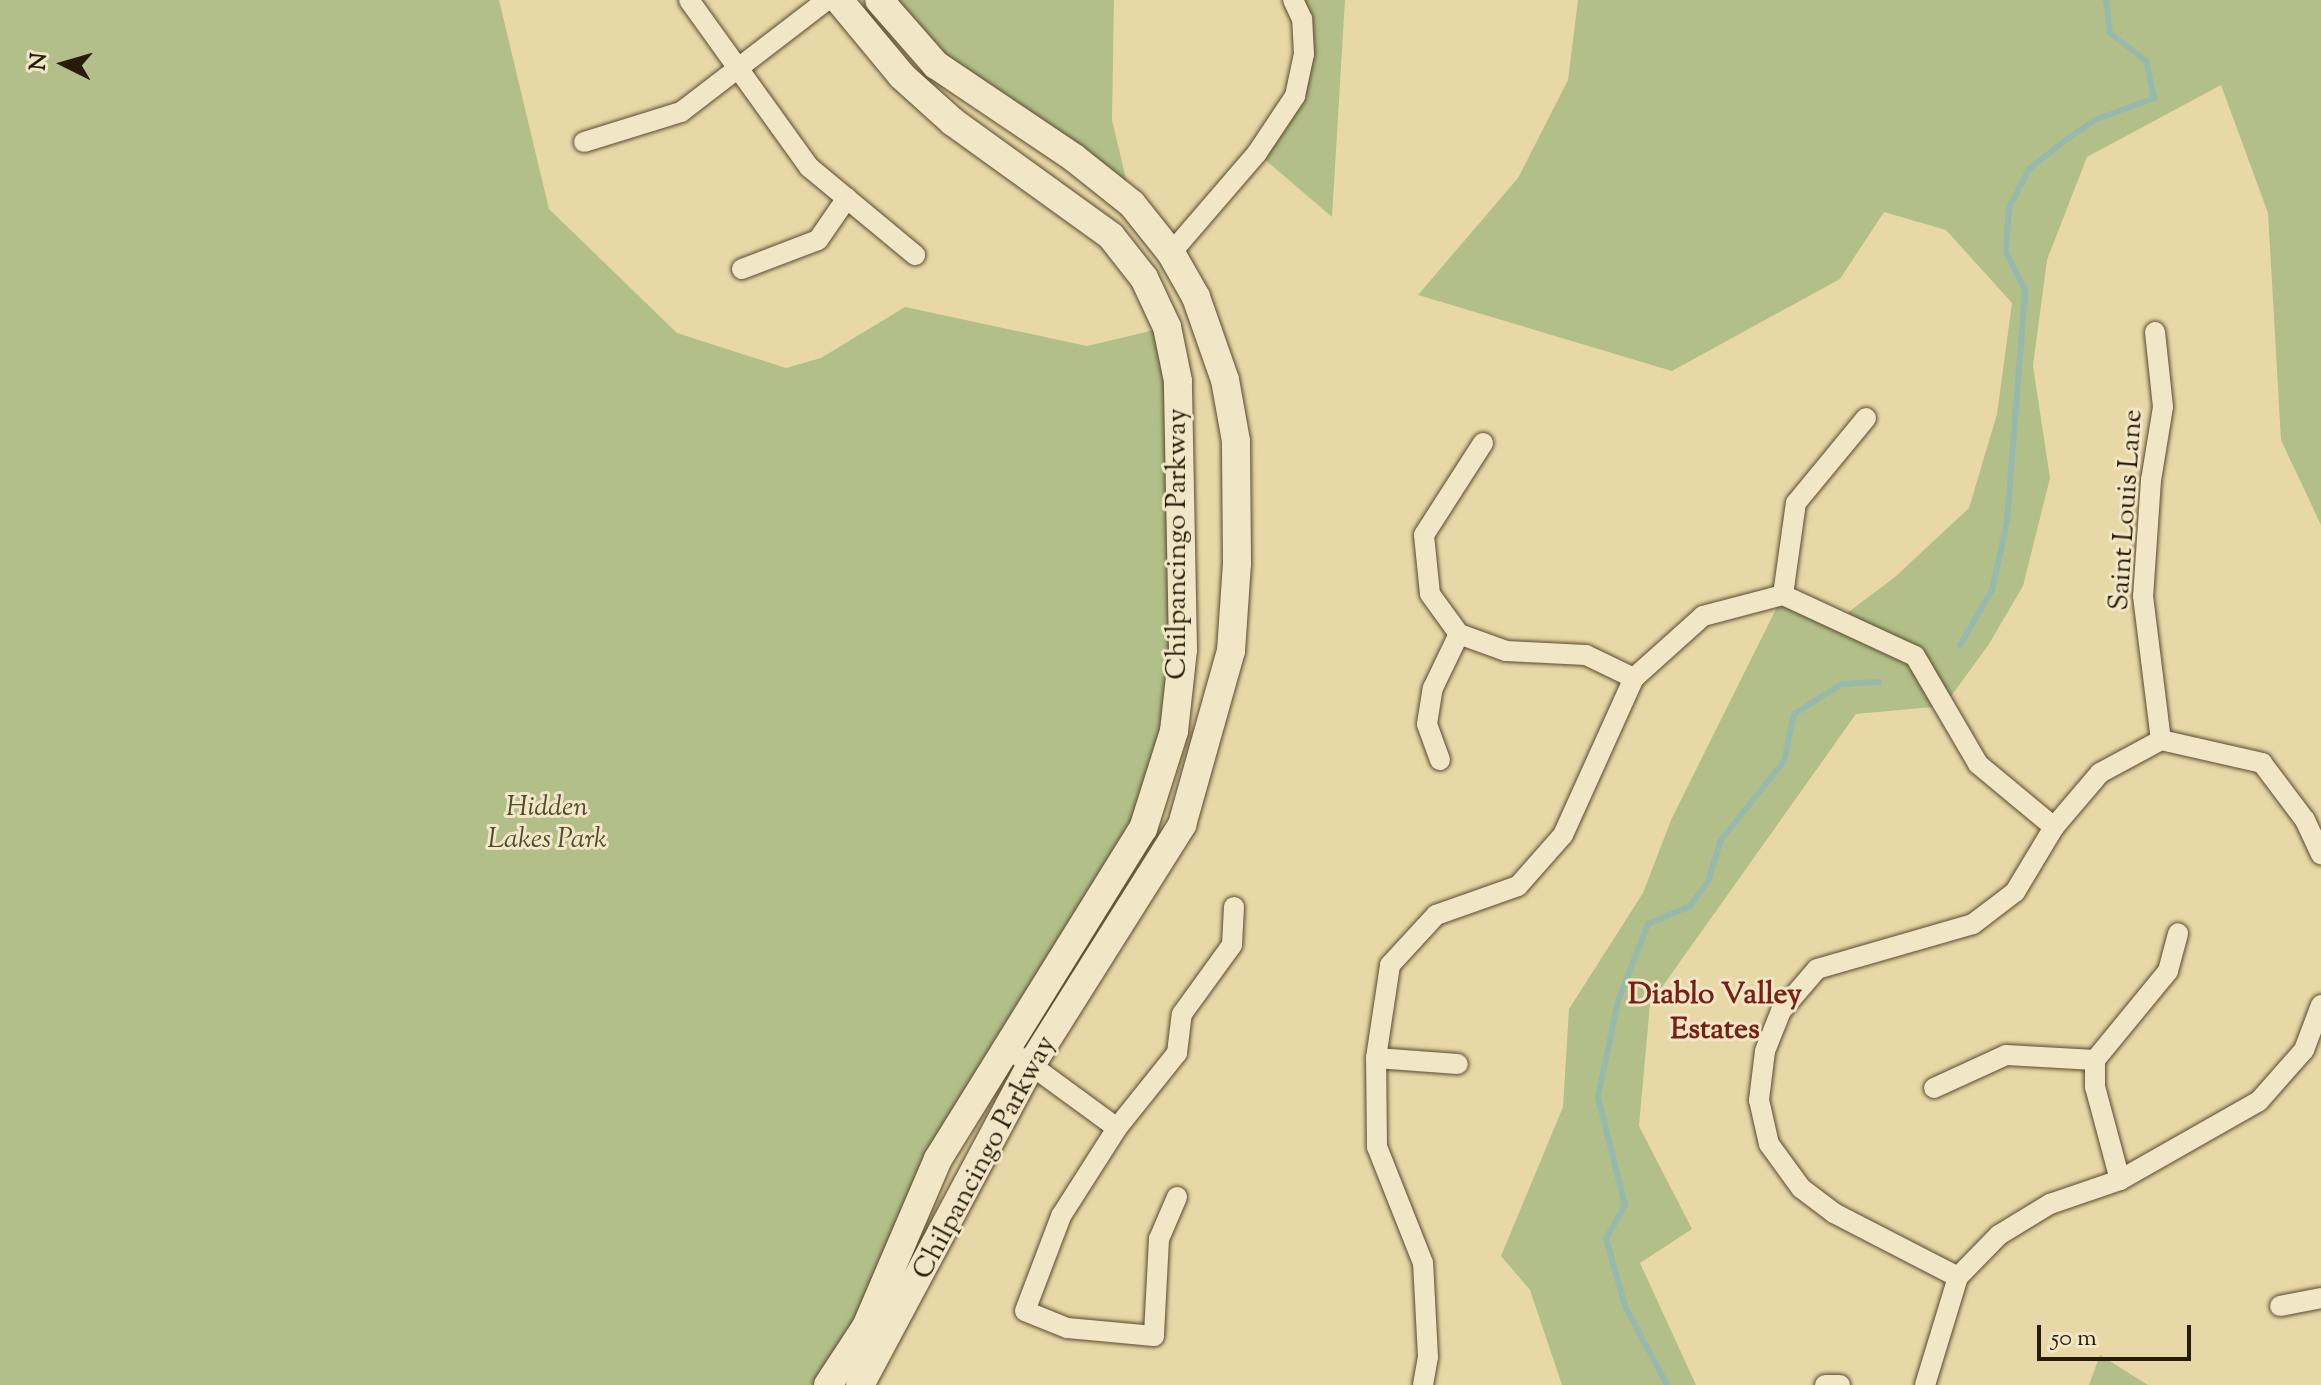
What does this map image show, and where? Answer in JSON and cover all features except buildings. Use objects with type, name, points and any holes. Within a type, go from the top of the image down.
[{"type":"street","points":[[689,0],[809,167],[915,255]]},
{"type":"street","points":[[584,142],[681,112],[827,0]]},
{"type":"street","name":"Chilpancingo Parkway","points":[[839,0],[902,76],[953,122],[1111,236],[1144,278],[1167,327],[1178,381],[1183,649],[1174,731],[1143,829],[938,1159],[866,1327],[866,1375]]},
{"type":"street","name":"Chilpancingo Parkway","points":[[829,1385],[866,1375],[905,1307],[1031,1065],[1182,825],[1231,651],[1236,441],[1225,380],[1196,297],[1171,253],[1132,204],[1097,176],[936,65],[879,0]]},
{"type":"street","points":[[1171,253],[1257,153],[1295,96],[1304,54],[1302,19],[1293,0]]},
{"type":"street","points":[[742,269],[818,240],[847,198]]},
{"type":"street","name":"Saint Louis Lane","points":[[2155,332],[2163,407],[2151,480],[2143,596],[2161,740]]},
{"type":"street","points":[[1783,595],[1796,503],[1866,418]]},
{"type":"street","points":[[1483,443],[1424,535],[1430,594],[1459,634],[1506,651],[1586,655],[1634,678]]},
{"type":"street","points":[[1423,1385],[1428,1357],[1423,1263],[1377,1147],[1376,1058],[1390,965],[1436,915],[1518,886],[1563,835],[1634,678],[1703,616],[1783,595],[1915,656],[1978,764],[2054,827]]},
{"type":"street","points":[[1440,760],[1427,724],[1433,688],[1459,634]]},
{"type":"street","points":[[1958,1277],[1834,1213],[1801,1188],[1769,1144],[1759,1100],[1765,1051],[1781,1011],[1817,969],[1973,924],[2015,892],[2054,827],[2100,773],[2161,740],[2262,763],[2305,820],[2321,854]]},
{"type":"street","points":[[1177,1197],[1159,1239],[1154,1336],[1067,1328],[1025,1311],[1061,1216],[1117,1128],[1177,1053],[1182,1014],[1232,945],[1234,907]]},
{"type":"street","points":[[2120,1180],[2095,1087],[2095,1060],[2168,971],[2178,933]]},
{"type":"street","points":[[1925,1385],[1958,1277],[1999,1235],[2050,1204],[2120,1180],[2259,1101],[2304,1050],[2321,1005]]},
{"type":"street","points":[[1007,1047],[1117,1128]]},
{"type":"street","points":[[1934,1088],[2006,1055],[2095,1060]]},
{"type":"street","points":[[1376,1058],[1458,1064]]},
{"type":"street","points":[[2280,1306],[2321,1298]]},
{"type":"street","points":[[1825,1385],[1840,1385]]},
{"type":"green space","name":"Hidden Lakes Park","points":[[0,0],[499,0],[549,209],[677,333],[786,368],[821,358],[905,307],[1087,346],[1167,327],[1183,649],[1143,829],[1014,1036],[828,1385],[0,1385]]},
{"type":"green space","points":[[879,0],[1114,0],[1112,120],[1132,204],[936,65]]},
{"type":"green space","points":[[1293,0],[1345,0],[1332,217],[1257,153],[1295,96]]},
{"type":"green space","points":[[1578,0],[2321,0],[2321,525],[2281,440],[2268,213],[2221,85],[2087,157],[2047,260],[2033,366],[2050,478],[2023,586],[1989,644],[1944,706],[1856,714],[1650,1004],[1639,1126],[1692,1229],[1640,1263],[1696,1385],[1562,1385],[1530,1290],[1501,1256],[1563,1107],[1569,1009],[1643,893],[1671,820],[1783,595],[1838,620],[1895,577],[1969,508],[1997,414],[2012,303],[1946,230],[1884,212],[1840,279],[1672,371],[1418,295],[1518,178],[1568,80]]},
{"type":"green space","points":[[2100,1355],[2148,1385],[2089,1385]]},
{"type":"waterway","points":[[1960,645],[1992,590],[2007,521],[2025,290],[2006,252],[2009,208],[2029,169],[2067,139],[2095,120],[2154,98],[2146,61],[2110,33],[2106,0]]},
{"type":"waterway","points":[[1667,1385],[1625,1306],[1606,1239],[1625,1205],[1598,1097],[1618,1001],[1648,924],[1690,906],[1708,881],[1721,840],[1784,761],[1794,714],[1842,684],[1879,682]]},
{"type":"district","name":"Diablo Valley Estates","points":[[1715,1013]]}]
